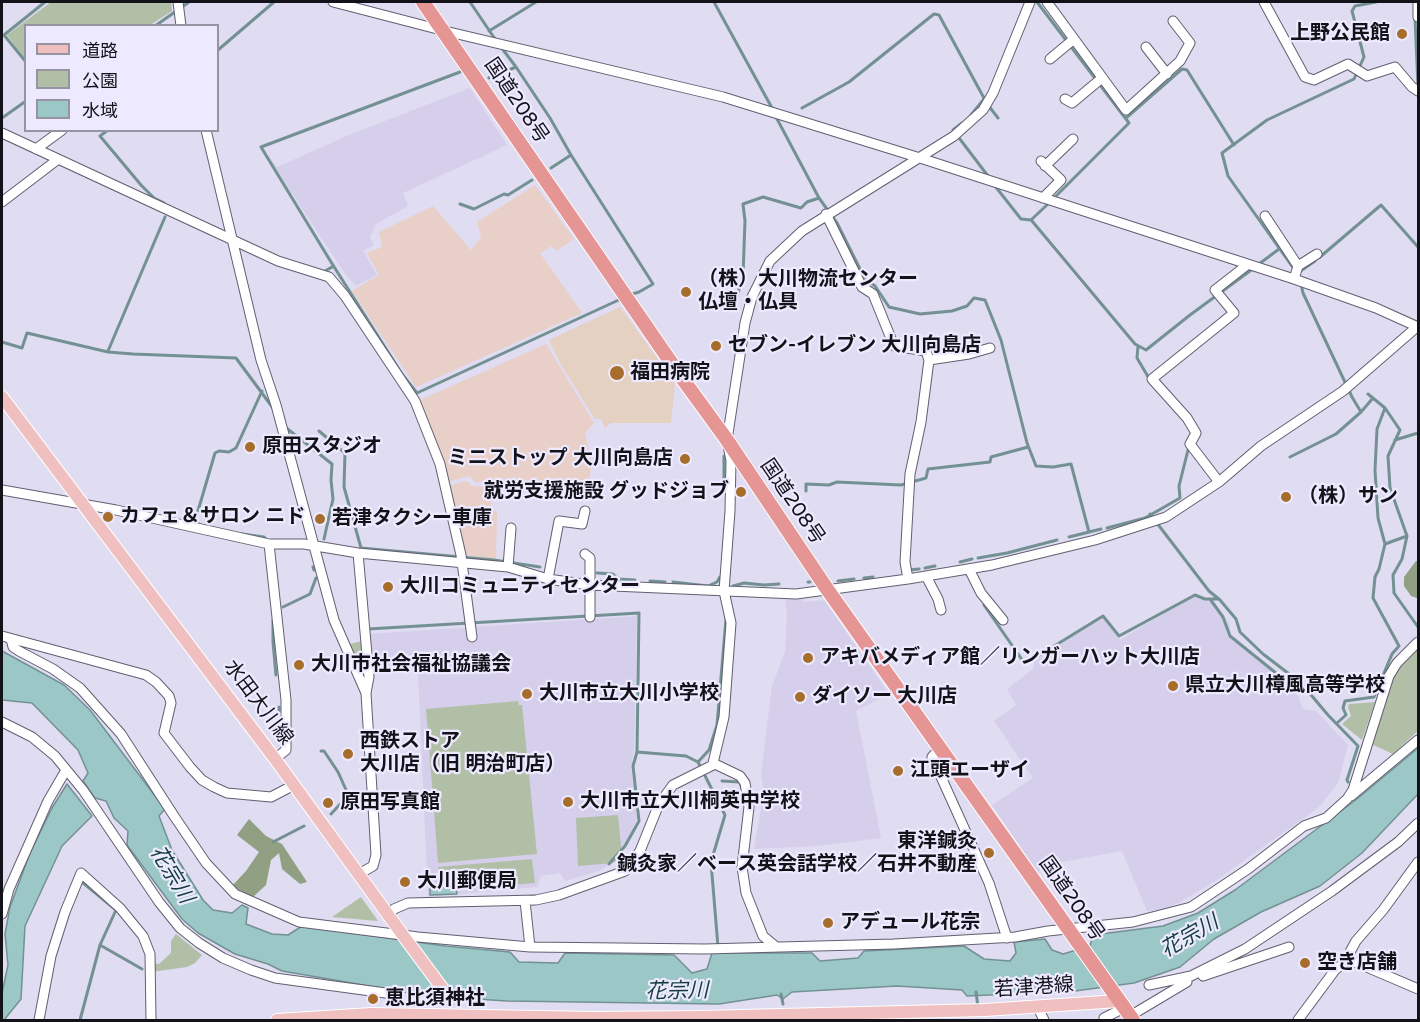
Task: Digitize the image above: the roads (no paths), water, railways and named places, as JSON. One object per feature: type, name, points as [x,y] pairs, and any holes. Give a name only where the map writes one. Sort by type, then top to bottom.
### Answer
[{"type":"highway","name":"国道208号","points":[[423,2],[679,374],[727,440],[827,589],[1127,1011]]},
{"type":"main road","name":"水田大川線","points":[[2,397],[275,759],[464,1018]]},
{"type":"main road","name":"水田大川線","points":[[2,409],[82,501]]},
{"type":"main road","name":"若津港線","points":[[277,1020],[372,1014],[464,1018],[702,1019],[1038,1008],[1127,1011]]},
{"type":"street","points":[[178,2],[182,24]]},
{"type":"street","points":[[2,489],[82,501],[269,544],[314,545],[358,553],[462,558],[509,563],[548,579],[590,585],[796,594],[969,569],[1095,540],[1166,517],[1219,482],[1261,446],[1347,388],[1418,327],[1298,275],[1247,265],[920,158],[720,96],[333,2]]},
{"type":"street","points":[[714,764],[724,717],[730,650],[731,623],[724,591],[731,461],[727,440],[745,323],[752,297],[770,261],[802,231],[956,134],[983,110],[993,93],[1030,2]]},
{"type":"street","points":[[1047,2],[1070,42],[1126,110],[1180,61],[1190,43],[1173,21]]},
{"type":"street","points":[[1264,2],[1305,77],[1314,80],[1348,64],[1367,76],[1395,67],[1412,87],[1419,91]]},
{"type":"street","points":[[1418,2],[1419,17]]},
{"type":"street","points":[[1050,59],[1070,42]]},
{"type":"street","points":[[1146,47],[1167,74]]},
{"type":"street","points":[[1065,99],[1072,103],[1100,81]]},
{"type":"street","points":[[36,150],[59,132]]},
{"type":"street","points":[[206,132],[261,360],[276,405],[334,620],[366,693]]},
{"type":"street","points":[[2,133],[278,261],[329,278],[345,296],[415,401],[440,464],[462,558],[472,637]]},
{"type":"street","points":[[1049,200],[1061,180],[1043,163],[1073,139]]},
{"type":"street","points":[[2,202],[57,160]]},
{"type":"street","points":[[829,212],[862,287],[873,294],[894,346],[926,351],[929,360],[921,422],[910,474],[909,524],[905,546],[908,579]]},
{"type":"street","points":[[1265,216],[1298,275]]},
{"type":"street","points":[[1298,275],[1317,254]]},
{"type":"street","points":[[1219,482],[1190,444],[1196,433],[1188,418],[1152,379],[1233,313],[1215,290],[1247,265]]},
{"type":"street","points":[[929,360],[969,354],[990,348]]},
{"type":"street","points":[[548,579],[559,521],[582,524],[585,511]]},
{"type":"street","points":[[509,563],[511,528]]},
{"type":"street","points":[[269,544],[286,700],[286,750],[275,759]]},
{"type":"street","points":[[358,553],[369,677],[366,693],[376,855],[373,866],[359,874]]},
{"type":"street","points":[[585,554],[590,558],[590,615]]},
{"type":"street","points":[[969,569],[981,593],[1003,620]]},
{"type":"street","points":[[926,576],[938,599],[940,610]]},
{"type":"street","points":[[6,638],[146,675],[156,682],[169,696],[171,703],[164,733],[202,780],[214,787],[227,793],[271,797],[294,785]]},
{"type":"street","points":[[6,638],[13,647],[53,669],[80,688],[121,734],[206,863],[235,894],[299,922],[418,937],[530,947],[717,948],[894,944],[1008,938],[1133,922],[1191,907],[1304,826],[1326,818],[1419,740]]},
{"type":"street","points":[[1347,800],[1353,789],[1389,676],[1405,654],[1419,642]]},
{"type":"street","points":[[2,722],[32,737],[55,756],[85,794],[159,902],[180,928],[198,944],[242,966],[275,978],[393,994]]},
{"type":"street","points":[[940,748],[932,757],[989,883],[1008,938]]},
{"type":"street","points":[[389,914],[394,909],[408,903],[525,901],[559,895],[625,871],[640,851],[659,804],[673,785],[714,764]]},
{"type":"street","points":[[714,764],[740,776],[749,794],[742,867],[746,893],[763,936],[775,946]]},
{"type":"street","points":[[2,914],[9,890],[48,801],[66,770]]},
{"type":"street","points":[[1104,1018],[1127,1011],[1245,949],[1332,891],[1398,842],[1419,823]]},
{"type":"street","points":[[1298,1020],[1335,970],[1344,963],[1356,941],[1419,862]]},
{"type":"street","points":[[39,1020],[51,956],[81,873],[120,908],[143,936],[150,954],[151,1020]]},
{"type":"street","points":[[525,901],[530,947]]},
{"type":"street","points":[[1149,985],[1188,979],[1289,947]]},
{"type":"street","points":[[1344,963],[1355,962],[1419,989]]},
{"type":"street","points":[[1038,1008],[1044,1020]]},
{"type":"water","name":"花宗川","points":[[2,651],[64,685],[90,710],[165,809],[159,816],[172,850],[203,900],[213,910],[232,913],[242,905],[248,908],[246,924],[272,934],[288,935],[302,926],[445,946],[510,952],[519,962],[558,963],[565,953],[674,955],[692,973],[707,969],[712,953],[812,953],[820,961],[858,958],[864,951],[964,946],[984,959],[1010,961],[1016,953],[1014,942],[1045,939],[1052,950],[1063,954],[1090,946],[1093,935],[1163,926],[1198,913],[1235,890],[1357,799],[1418,748],[1418,794],[1362,853],[1320,886],[1261,912],[1214,939],[1180,967],[1134,983],[1075,991],[967,996],[962,990],[897,986],[792,992],[783,999],[777,995],[719,1004],[507,1001],[427,996],[282,971],[268,964],[235,954],[198,933],[182,919],[127,845],[128,831],[114,818],[106,801],[95,798],[83,781],[88,773],[78,750],[32,703],[2,700]]},
{"type":"water","points":[[67,784],[92,816],[62,846],[25,926],[21,999],[2,1020],[2,993],[8,965],[5,934],[10,907],[30,853],[52,808]]},
{"type":"water","points":[[456,887],[457,894],[430,895],[430,888]]},
{"type":"waterway","points":[[24,60],[4,35],[45,2]]},
{"type":"waterway","points":[[158,24],[189,2]]},
{"type":"waterway","points":[[219,49],[274,2]]},
{"type":"waterway","points":[[470,2],[495,39]]},
{"type":"waterway","points":[[489,31],[536,2]]},
{"type":"waterway","points":[[714,2],[772,108]]},
{"type":"waterway","points":[[1037,2],[1129,123],[1054,198]]},
{"type":"waterway","points":[[1294,269],[1228,176],[1222,153],[1267,120],[1354,79],[1364,57],[1352,11],[1355,6],[1376,2]]},
{"type":"waterway","points":[[802,108],[849,82],[934,14],[939,15],[985,100]]},
{"type":"waterway","points":[[1415,18],[1418,87]]},
{"type":"waterway","points":[[501,47],[516,67]]},
{"type":"waterway","points":[[489,78],[516,67],[550,118],[653,284],[629,295]]},
{"type":"waterway","points":[[1126,118],[1182,69],[1187,70],[1234,145]]},
{"type":"waterway","points":[[460,72],[261,147],[402,374],[417,393],[623,298]]},
{"type":"waterway","points":[[971,115],[984,99]]},
{"type":"waterway","points":[[2,118],[24,102]]},
{"type":"waterway","points":[[988,105],[998,118]]},
{"type":"waterway","points":[[737,296],[743,276],[745,221],[743,204],[763,197],[801,208],[807,202],[819,198],[776,117]]},
{"type":"waterway","points":[[962,123],[953,130],[988,176]]},
{"type":"waterway","points":[[105,132],[100,136],[141,185],[154,198],[164,203]]},
{"type":"waterway","points":[[551,168],[571,155]]},
{"type":"waterway","points":[[460,204],[474,209],[504,194],[508,195],[532,180]]},
{"type":"waterway","points":[[995,186],[1021,219],[1031,220],[1049,203]]},
{"type":"waterway","points":[[819,198],[837,223],[865,279],[875,286],[889,307],[920,314],[952,311],[967,306],[974,298],[985,300],[1001,340],[1027,443],[1036,466],[1053,467],[1071,464],[1089,532]]},
{"type":"waterway","points":[[1320,257],[1381,205],[1418,247]]},
{"type":"waterway","points":[[108,351],[165,217]]},
{"type":"waterway","points":[[1032,221],[1135,344],[1146,350],[1254,268]]},
{"type":"waterway","points":[[1259,264],[1279,249]]},
{"type":"waterway","points":[[1299,272],[1315,261]]},
{"type":"waterway","points":[[325,271],[332,267]]},
{"type":"waterway","points":[[1290,457],[1336,434],[1361,412],[1303,293],[1301,284]]},
{"type":"waterway","points":[[2,342],[22,348],[27,333],[108,352],[236,358],[273,408]]},
{"type":"waterway","points":[[1138,346],[1137,358],[1150,380]]},
{"type":"waterway","points":[[200,525],[195,521],[215,453],[229,452],[236,448],[262,391]]},
{"type":"waterway","points":[[1368,394],[1385,408],[1400,430],[1388,456],[1390,488],[1407,536],[1402,559],[1393,575],[1394,593],[1418,627]]},
{"type":"waterway","points":[[1361,412],[1373,398]]},
{"type":"waterway","points":[[1385,408],[1377,429],[1375,470],[1378,518],[1385,544],[1407,536]]},
{"type":"waterway","points":[[285,427],[332,464],[333,499],[324,539]]},
{"type":"waterway","points":[[319,431],[345,453],[344,487],[361,548],[494,560],[540,567]]},
{"type":"waterway","points":[[1395,440],[1418,433]]},
{"type":"waterway","points":[[1107,528],[1145,518],[1180,498],[1179,486],[1189,446]]},
{"type":"waterway","points":[[806,491],[806,484],[829,485],[837,482],[901,485],[926,478],[928,469],[990,462],[991,457],[1028,447]]},
{"type":"waterway","points":[[724,456],[724,492]]},
{"type":"waterway","points":[[1150,514],[1209,591],[1236,619],[1240,632],[1263,654],[1301,683],[1358,746],[1348,782]]},
{"type":"waterway","points":[[1069,537],[1101,529]]},
{"type":"waterway","points":[[242,534],[264,537],[268,541]]},
{"type":"waterway","points":[[978,558],[1057,540]]},
{"type":"waterway","points":[[1337,723],[1346,715],[1343,708],[1345,701],[1374,697],[1392,654],[1399,646],[1373,598],[1375,577],[1385,544]]},
{"type":"waterway","points":[[960,562],[972,559]]},
{"type":"waterway","points":[[925,568],[935,566]]},
{"type":"waterway","points":[[909,570],[919,569]]},
{"type":"waterway","points":[[597,573],[613,574],[618,579],[635,580]]},
{"type":"waterway","points":[[673,582],[708,586],[717,582],[720,577]]},
{"type":"waterway","points":[[864,578],[873,577]]},
{"type":"waterway","points":[[283,607],[310,594],[316,578]]},
{"type":"waterway","points":[[838,581],[854,579]]},
{"type":"waterway","points":[[650,581],[665,582]]},
{"type":"waterway","points":[[733,586],[744,583],[779,584]]},
{"type":"waterway","points":[[984,605],[1025,664],[1103,616],[1119,636],[1195,595],[1205,599],[1217,599]]},
{"type":"waterway","points":[[1210,599],[1223,617],[1230,636],[1292,686]]},
{"type":"waterway","points":[[368,629],[639,613],[637,752],[633,766],[639,821],[625,846],[609,864]]},
{"type":"waterway","points":[[698,762],[709,750],[717,725],[726,619]]},
{"type":"waterway","points":[[273,620],[276,675]]},
{"type":"waterway","points":[[321,751],[324,751],[338,772],[347,792],[343,801],[331,814]]},
{"type":"waterway","points":[[637,752],[686,756],[698,762],[725,815],[711,862],[718,947]]},
{"type":"waterway","points":[[722,781],[740,782],[742,789]]},
{"type":"waterway","points":[[273,842],[304,826]]},
{"type":"waterway","points":[[80,1020],[100,945],[116,910],[82,882]]},
{"type":"waterway","points":[[100,945],[142,969]]},
{"type":"waterway","points":[[976,992],[978,1007]]},
{"type":"waterway","points":[[781,994],[783,1004]]},
{"type":"place","name":"上野公民館","points":[[1402,34]]},
{"type":"place","name":"（株）大川物流センター 仏壇・仏具","points":[[686,292]]},
{"type":"place","name":"セブン-イレブン 大川向島店","points":[[716,346]]},
{"type":"place","name":"福田病院","points":[[617,373]]},
{"type":"place","name":"原田スタジオ","points":[[250,447]]},
{"type":"place","name":"ミニストップ 大川向島店","points":[[685,459]]},
{"type":"place","name":"就労支援施設 グッドジョブ","points":[[741,492]]},
{"type":"place","name":"（株）サン","points":[[1286,497]]},
{"type":"place","name":"カフェ＆サロン ニド","points":[[108,517]]},
{"type":"place","name":"若津タクシー車庫","points":[[320,519]]},
{"type":"place","name":"大川コミュニティセンター","points":[[388,587]]},
{"type":"place","name":"アキバメディア館／リンガーハット大川店","points":[[808,658]]},
{"type":"place","name":"大川市社会福祉協議会","points":[[299,665]]},
{"type":"place","name":"県立大川樟風高等学校","points":[[1173,686]]},
{"type":"place","name":"大川市立大川小学校","points":[[527,694]]},
{"type":"place","name":"ダイソー 大川店","points":[[800,697]]},
{"type":"place","name":"西鉄ストア 大川店（旧 明治町店）","points":[[348,754]]},
{"type":"place","name":"江頭エーザイ","points":[[898,771]]},
{"type":"place","name":"大川市立大川桐英中学校","points":[[568,802]]},
{"type":"place","name":"原田写真館","points":[[328,803]]},
{"type":"place","name":"東洋鍼灸 鍼灸家／ベース英会話学校／石井不動産","points":[[989,853]]},
{"type":"place","name":"大川郵便局","points":[[405,882]]},
{"type":"place","name":"アデュール花宗","points":[[828,923]]},
{"type":"place","name":"空き店舗","points":[[1305,963]]},
{"type":"place","name":"恵比須神社","points":[[373,999]]}]
